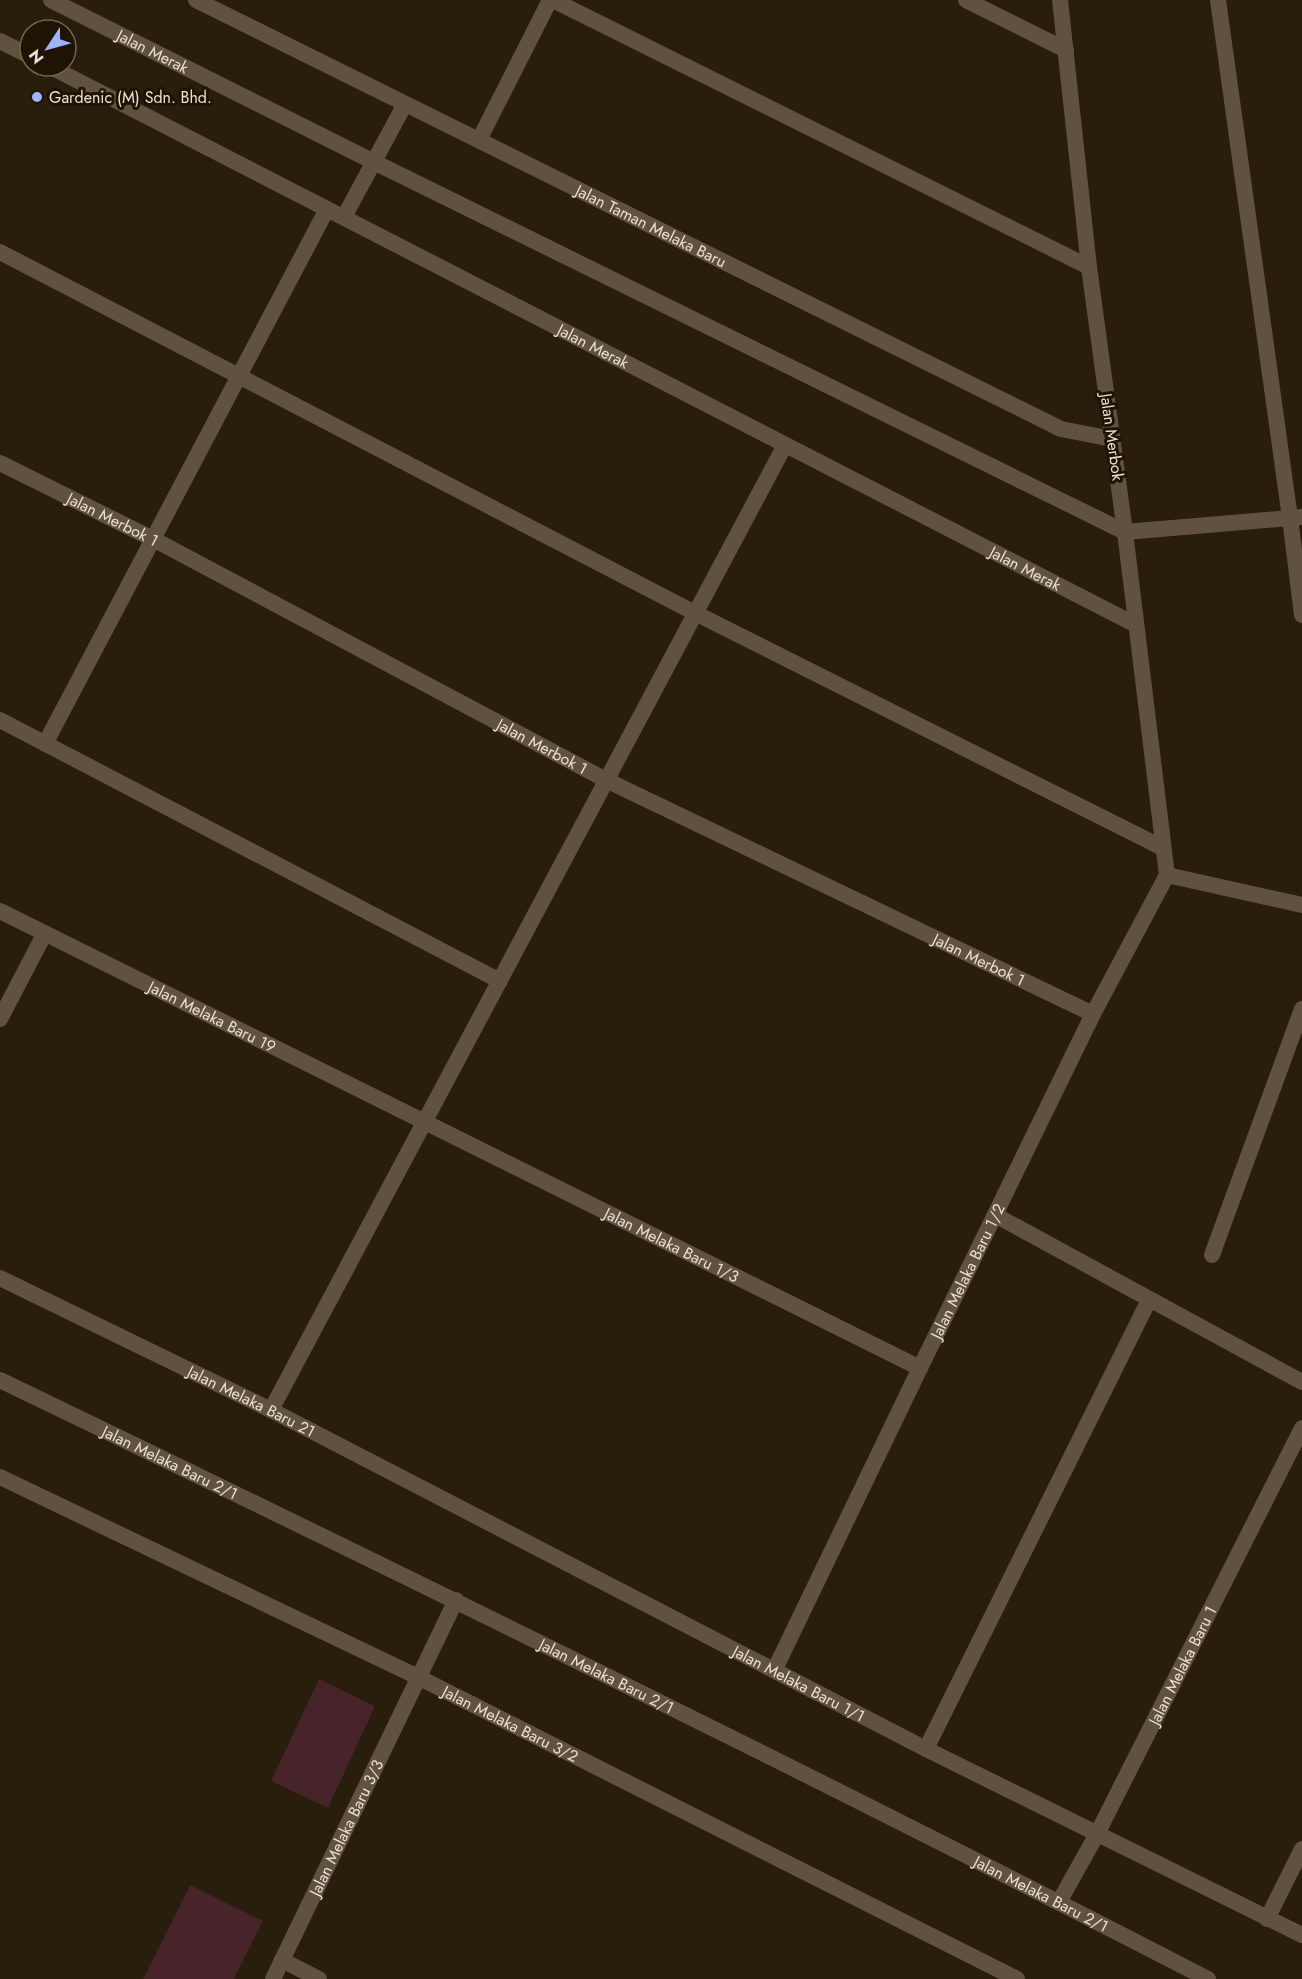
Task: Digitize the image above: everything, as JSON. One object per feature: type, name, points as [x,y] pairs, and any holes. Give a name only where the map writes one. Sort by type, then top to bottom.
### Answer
[{"type":"street","name":"Jalan Merak","points":[[51,0],[81,7],[374,162],[1125,532]]},
{"type":"street","name":"Jalan Taman Melaka Baru","points":[[196,0],[1061,429],[1112,439]]},
{"type":"street","points":[[479,140],[552,0],[1089,267]]},
{"type":"street","points":[[966,0],[1066,50]]},
{"type":"street","name":"Jalan Merbok","points":[[1060,0],[1089,267],[1125,532],[1167,874]]},
{"type":"street","points":[[1218,0],[1296,518],[1302,615]]},
{"type":"street","points":[[0,41],[18,50]]},
{"type":"street","name":"Jalan Merak","points":[[72,78],[1136,625]]},
{"type":"street","points":[[344,217],[405,104]]},
{"type":"street","points":[[45,744],[327,209]]},
{"type":"street","points":[[0,252],[695,613],[1163,848]]},
{"type":"street","points":[[271,1410],[785,445]]},
{"type":"street","name":"Jalan Merbok 1","points":[[0,463],[153,539],[606,780],[1093,1014]]},
{"type":"street","points":[[1125,532],[1296,518]]},
{"type":"street","points":[[0,720],[500,981]]},
{"type":"street","points":[[1167,874],[1302,905]]},
{"type":"street","name":"Jalan Melaka Baru 1/2","points":[[775,1669],[1093,1014],[1167,874]]},
{"type":"street","name":"Jalan Melaka Baru 19","points":[[0,911],[424,1122]]},
{"type":"street","points":[[0,1019],[45,933]]},
{"type":"street","points":[[1212,1255],[1302,1010]]},
{"type":"street","name":"Jalan Melaka Baru 1/3","points":[[424,1122],[920,1368]]},
{"type":"street","points":[[995,1215],[1302,1382]]},
{"type":"street","name":"Jalan Melaka Baru 21","points":[[0,1278],[271,1410],[501,1529]]},
{"type":"street","points":[[926,1749],[1149,1300]]},
{"type":"street","name":"Jalan Melaka Baru 2/1","points":[[0,1380],[456,1600],[1209,1979]]},
{"type":"street","name":"Jalan Melaka Baru 1","points":[[1059,1902],[1097,1834],[1302,1428]]},
{"type":"street","name":"Jalan Melaka Baru 3/2","points":[[0,1477],[418,1677],[1017,1979]]},
{"type":"street","name":"Jalan Melaka Baru 1/1","points":[[501,1529],[926,1749],[1097,1834]]},
{"type":"street","name":"Jalan Melaka Baru 3/3","points":[[273,1979],[456,1600]]},
{"type":"street","points":[[1097,1834],[1302,1935]]},
{"type":"street","points":[[1267,1919],[1302,1849]]},
{"type":"street","points":[[282,1960],[319,1979]]},
{"type":"shaded area","points":[[319,1679],[375,1706],[328,1808],[271,1781]]},
{"type":"shaded area","points":[[190,1885],[263,1921],[234,1979],[143,1979]]},
{"type":"place","name":"Gardenic (M) Sdn. Bhd.","points":[[37,97]]}]
